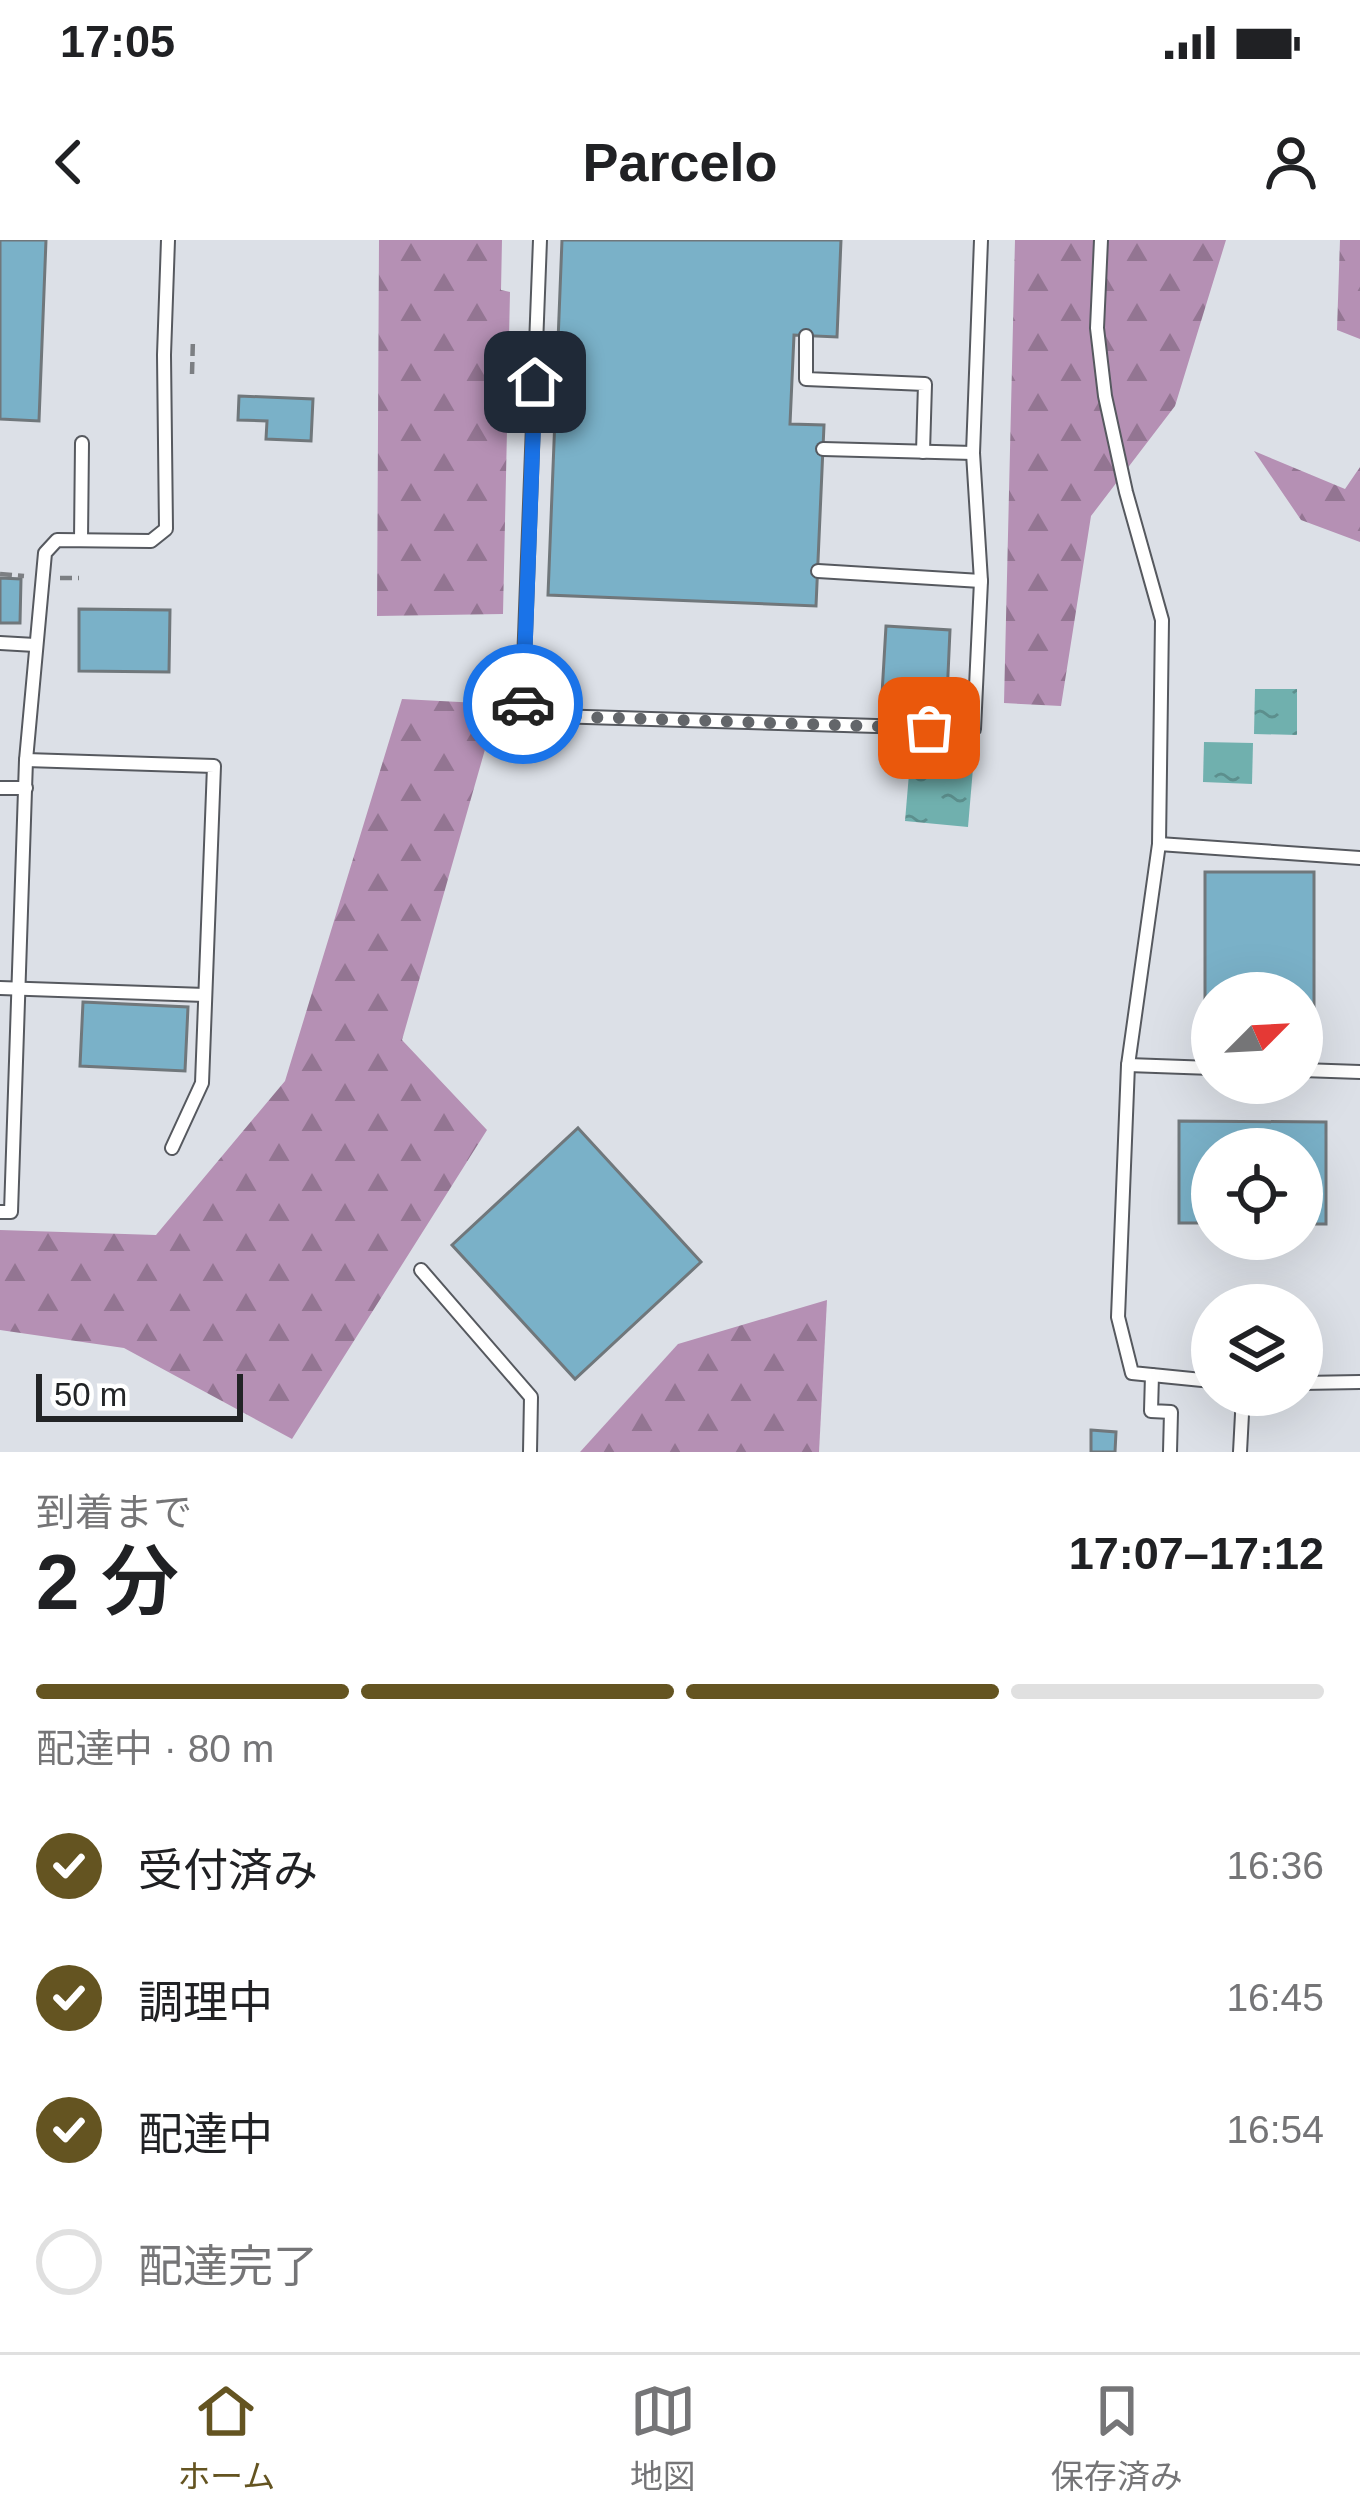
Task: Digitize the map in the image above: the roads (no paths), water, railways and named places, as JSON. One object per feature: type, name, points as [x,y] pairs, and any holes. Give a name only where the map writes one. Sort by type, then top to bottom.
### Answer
[{"type":"lane","points":[[0,1212],[11,1212],[26,760],[45,553],[57,540],[151,541],[166,530],[168,240]]},
{"type":"lane","points":[[540,240],[522,715],[974,729],[981,581],[973,453],[981,240]]},
{"type":"lane","points":[[1101,240],[1097,328],[1105,396],[1162,620],[1159,844],[1128,1065],[1118,1317],[1132,1373],[1191,1380]]},
{"type":"lane","points":[[806,336],[806,379],[925,384],[922,452]]},
{"type":"lane","points":[[81,540],[82,443]]},
{"type":"lane","points":[[823,449],[973,453]]},
{"type":"lane","points":[[818,572],[981,581]]},
{"type":"lane","points":[[0,644],[35,646]]},
{"type":"lane","points":[[26,760],[214,766],[202,1083],[172,1148]]},
{"type":"lane","points":[[0,788],[26,788]]},
{"type":"lane","points":[[1159,844],[1360,858]]},
{"type":"lane","points":[[0,988],[206,995]]},
{"type":"lane","points":[[1128,1065],[1191,1067]]},
{"type":"lane","points":[[1323,1071],[1360,1072]]},
{"type":"lane","points":[[421,1270],[531,1397],[530,1452]]},
{"type":"lane","points":[[1152,1376],[1151,1411],[1172,1412],[1170,1452]]},
{"type":"lane","points":[[1323,1383],[1360,1382]]},
{"type":"lane","points":[[1240,1452],[1242,1416]]},
{"type":"water","points":[[1255,689],[1297,689],[1297,735],[1254,734]]},
{"type":"water","points":[[1204,742],[1253,743],[1252,784],[1203,782]]},
{"type":"water","points":[[910,762],[973,768],[968,827],[905,821]]}]
